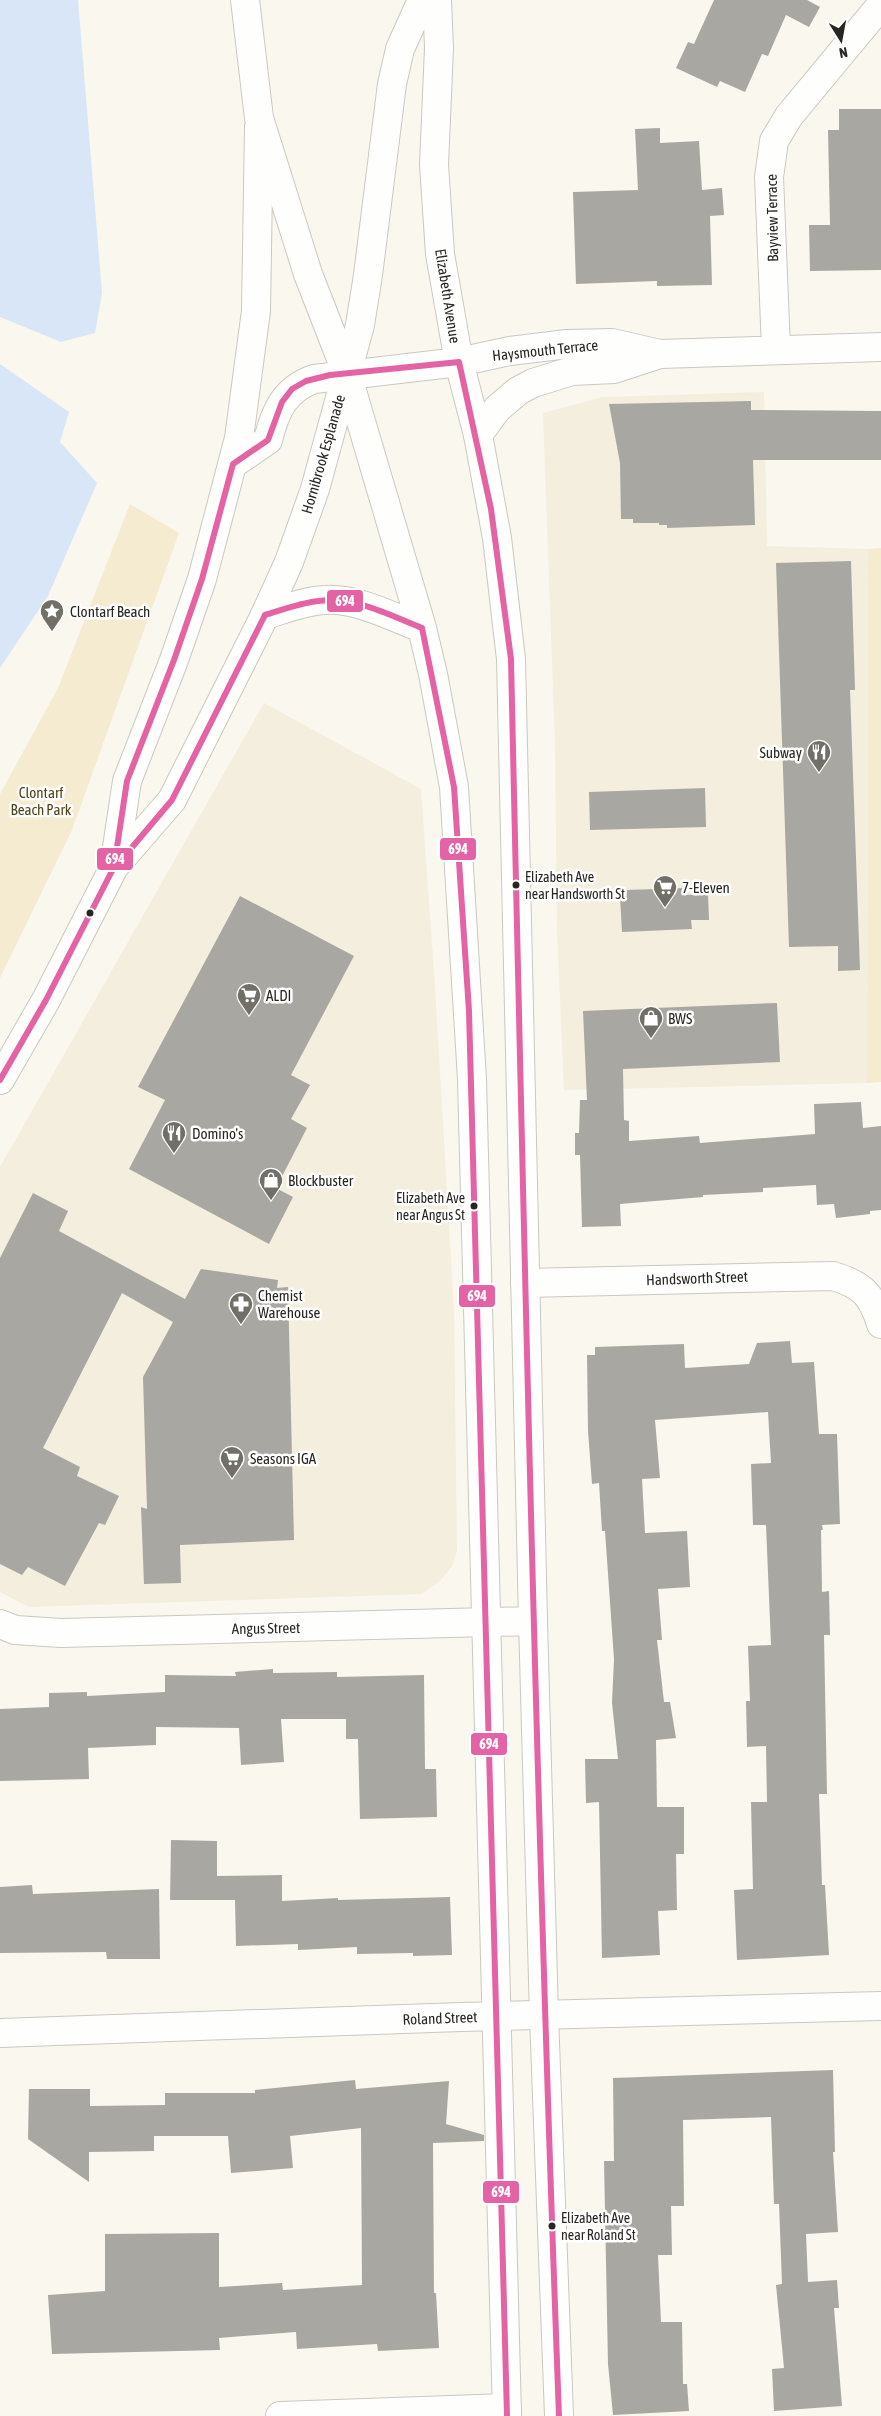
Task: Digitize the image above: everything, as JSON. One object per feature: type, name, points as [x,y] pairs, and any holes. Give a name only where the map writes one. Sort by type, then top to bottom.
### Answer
[{"type":"main road","points":[[246,0],[259,118],[308,274],[347,374],[422,628],[435,683],[454,787],[469,1011],[507,2412],[280,2416]]},
{"type":"main road","name":"Hornibrook Esplanade","points":[[0,1080],[46,1000],[114,867],[172,800],[265,615],[289,562],[315,490],[360,325],[392,84],[400,49],[422,0]]},
{"type":"main road","name":"Elizabeth Avenue","points":[[437,0],[439,48],[434,165],[437,214],[446,291],[459,362],[478,435],[497,538],[511,659],[533,1620],[558,2416]]},
{"type":"main road","name":"Bayview Terrace","points":[[776,349],[769,177],[774,141],[789,116],[881,5]]},
{"type":"main road","name":"Hornibrook Esplanade","points":[[114,867],[127,781],[174,660],[202,579],[239,438],[256,312],[259,236],[259,118]]},
{"type":"main road","name":"Haysmouth Terrace","points":[[233,464],[268,440],[272,422],[288,393],[300,384],[314,379],[459,362],[510,350],[567,344],[612,343],[660,354],[881,347]]},
{"type":"main road","name":"Haysmouth Terrace","points":[[478,435],[496,409],[533,383],[572,371],[614,369],[660,354]]},
{"type":"main road","points":[[265,615],[303,603],[327,600],[366,607],[422,628]]},
{"type":"main road","name":"Handsworth Street","points":[[525,1283],[833,1276],[847,1280],[865,1290],[876,1307],[881,1324]]},
{"type":"main road","name":"Angus Street","points":[[0,1624],[14,1630],[62,1633],[533,1620]]},
{"type":"main road","name":"Roland Street","points":[[0,2033],[497,2016],[881,2006]]},
{"type":"shaded area","points":[[764,392],[767,546],[868,549],[867,1083],[564,1090],[557,930],[555,744],[543,413],[603,397]]},
{"type":"shaded area","points":[[264,703],[421,789],[435,986],[454,1313],[457,1551],[452,1566],[440,1581],[422,1594],[29,1607],[0,1592],[0,1167]]},
{"type":"green space","name":"Clontarf Beach Park","points":[[130,504],[179,533],[72,830],[0,978],[0,794],[58,688]]},
{"type":"green space","points":[[881,548],[881,1082],[867,1083],[868,549]]},
{"type":"water","points":[[0,0],[78,0],[102,293],[95,333],[61,342],[0,317]]},
{"type":"water","points":[[0,364],[69,412],[60,442],[97,483],[48,596],[0,668]]},
{"type":"building","points":[[714,0],[807,0],[820,7],[809,27],[786,15],[768,56],[762,54],[745,92],[720,81],[717,87],[676,68],[688,42],[694,44]]},
{"type":"building","points":[[839,109],[881,109],[881,270],[810,271],[809,225],[830,225],[828,130],[839,130]]},
{"type":"building","points":[[660,128],[660,143],[699,141],[702,190],[722,188],[724,215],[710,216],[712,285],[657,286],[657,281],[576,284],[573,192],[638,190],[635,129]]},
{"type":"building","points":[[751,401],[751,410],[881,411],[881,460],[753,460],[755,525],[667,528],[667,525],[659,525],[659,523],[633,523],[633,519],[621,519],[620,463],[609,404]]},
{"type":"building","points":[[851,561],[855,690],[850,690],[860,970],[838,971],[838,946],[789,947],[776,563]]},
{"type":"building","points":[[705,788],[706,827],[590,830],[589,792]]},
{"type":"building","name":"7-Eleven","points":[[684,888],[685,895],[708,894],[709,920],[691,920],[692,929],[622,932],[620,896],[627,896],[626,890]]},
{"type":"building","name":"ALDI","points":[[240,896],[354,956],[291,1075],[310,1085],[291,1119],[307,1128],[276,1188],[293,1197],[269,1244],[129,1169],[165,1100],[138,1087]]},
{"type":"building","points":[[777,1003],[780,1062],[623,1069],[624,1120],[629,1121],[629,1141],[699,1136],[700,1143],[815,1134],[814,1104],[861,1102],[863,1128],[881,1126],[881,1210],[870,1211],[870,1214],[836,1218],[834,1204],[817,1205],[816,1185],[763,1188],[763,1192],[703,1195],[703,1197],[620,1204],[621,1226],[582,1227],[580,1155],[575,1155],[575,1133],[579,1133],[580,1100],[587,1100],[583,1011]]},
{"type":"building","points":[[33,1193],[68,1211],[59,1231],[185,1299],[201,1269],[278,1280],[277,1288],[288,1287],[294,1540],[180,1545],[181,1583],[144,1584],[141,1507],[147,1509],[143,1377],[173,1322],[122,1293],[43,1448],[80,1467],[77,1476],[119,1496],[105,1525],[99,1523],[65,1586],[28,1567],[22,1575],[0,1564],[0,1258]]},
{"type":"building","points":[[790,1341],[792,1363],[814,1362],[819,1434],[837,1434],[840,1524],[822,1525],[823,1530],[821,1530],[822,1592],[829,1591],[830,1635],[824,1635],[827,1794],[819,1794],[822,1885],[825,1885],[829,1955],[737,1960],[734,1890],[753,1889],[751,1802],[767,1802],[766,1746],[747,1747],[746,1701],[750,1701],[748,1646],[771,1645],[766,1525],[753,1525],[751,1464],[771,1463],[768,1412],[655,1420],[660,1478],[642,1479],[645,1533],[687,1531],[690,1587],[658,1589],[662,1640],[657,1640],[664,1702],[670,1702],[676,1738],[656,1740],[657,1807],[684,1807],[684,1854],[676,1854],[677,1910],[658,1911],[660,1955],[602,1958],[599,1802],[586,1803],[585,1759],[618,1759],[612,1703],[614,1659],[605,1531],[602,1531],[599,1483],[592,1484],[588,1431],[587,1355],[595,1355],[595,1347],[684,1344],[685,1368],[749,1364],[757,1343]]},
{"type":"building","points":[[273,1669],[273,1673],[337,1672],[337,1677],[424,1675],[425,1769],[436,1769],[437,1817],[360,1819],[358,1739],[346,1739],[346,1719],[281,1719],[284,1762],[241,1765],[239,1728],[156,1727],[156,1745],[88,1748],[89,1779],[0,1781],[0,1709],[49,1707],[49,1693],[87,1692],[87,1696],[165,1692],[165,1675],[236,1676],[235,1672]]},
{"type":"building","points":[[171,1840],[217,1841],[217,1876],[282,1875],[282,1901],[338,1898],[338,1900],[450,1897],[452,1955],[413,1956],[413,1953],[357,1954],[357,1947],[298,1950],[298,1944],[236,1946],[235,1900],[170,1900]]},
{"type":"building","points":[[32,1885],[33,1894],[159,1889],[160,1959],[107,1959],[106,1952],[0,1953],[0,1887]]},
{"type":"building","points":[[833,2070],[835,2152],[833,2152],[838,2232],[806,2234],[808,2282],[837,2280],[839,2308],[834,2308],[842,2406],[774,2411],[772,2369],[784,2368],[776,2285],[782,2284],[779,2204],[774,2204],[771,2117],[683,2120],[684,2206],[671,2206],[672,2255],[658,2255],[661,2322],[682,2322],[683,2384],[687,2384],[689,2411],[613,2415],[608,2364],[604,2161],[614,2161],[613,2078]]},
{"type":"building","points":[[355,2080],[356,2089],[449,2081],[446,2124],[484,2135],[484,2141],[433,2143],[434,2293],[436,2293],[439,2348],[378,2351],[377,2344],[297,2349],[296,2332],[219,2338],[220,2350],[52,2354],[48,2295],[105,2291],[105,2234],[219,2233],[219,2287],[282,2283],[283,2290],[362,2285],[361,2128],[290,2136],[293,2168],[231,2173],[228,2136],[154,2136],[154,2151],[89,2152],[89,2182],[28,2139],[29,2089],[90,2089],[90,2106],[165,2105],[165,2093],[255,2093],[255,2090]]},
{"type":"transit line","name":"694","points":[[0,1080],[46,1000],[114,867],[127,781],[174,660],[202,579],[233,464],[268,440],[282,402],[292,389],[306,381],[330,375],[459,362],[491,509],[511,659],[526,1318],[559,2416]]},
{"type":"transit line","name":"694","points":[[265,615],[311,602],[345,601],[384,612],[422,628]]},
{"type":"transit line","name":"694","points":[[112,871],[172,800],[265,615]]},
{"type":"transit line","name":"694","points":[[422,628],[454,787],[469,1011],[507,2416]]},
{"type":"place","name":"Clontarf Beach","points":[[52,632]]},
{"type":"place","name":"Subway","points":[[819,773]]},
{"type":"place","name":"Elizabeth Ave near Handsworth St","points":[[516,885]]},
{"type":"place","name":"7-Eleven","points":[[665,908]]},
{"type":"place","name":"ALDI","points":[[249,1016]]},
{"type":"place","name":"BWS","points":[[651,1039]]},
{"type":"place","name":"Domino's","points":[[174,1154]]},
{"type":"place","name":"Blockbuster","points":[[271,1201]]},
{"type":"place","name":"Elizabeth Ave near Angus St","points":[[474,1206]]},
{"type":"place","name":"Chemist Warehouse","points":[[241,1325]]},
{"type":"place","name":"Seasons IGA","points":[[232,1479]]},
{"type":"place","name":"Elizabeth Ave near Roland St","points":[[552,2226]]}]
